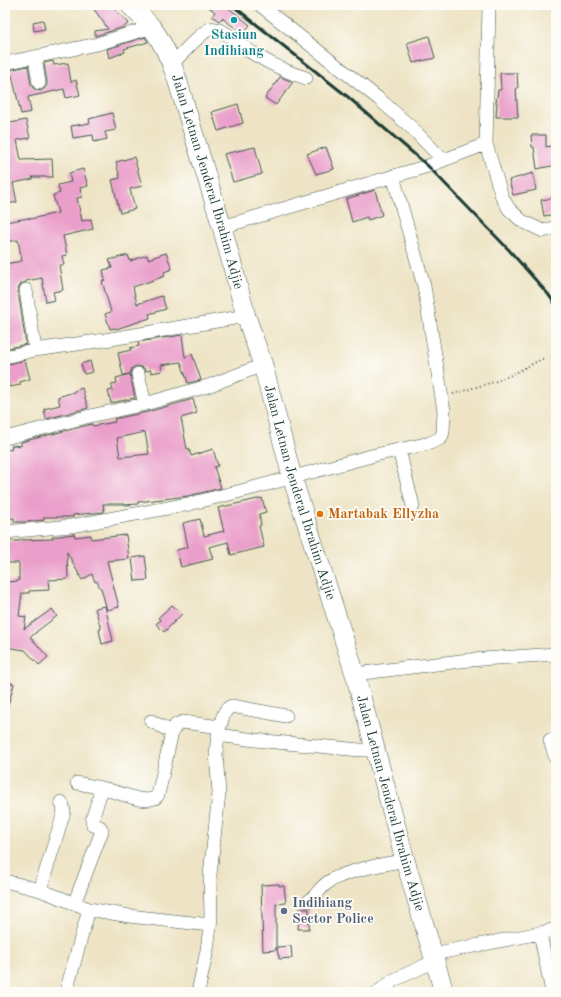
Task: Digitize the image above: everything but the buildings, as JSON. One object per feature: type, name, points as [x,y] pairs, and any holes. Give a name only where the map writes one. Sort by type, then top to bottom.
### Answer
[{"type":"highway","name":"Jalan Letnan Jenderal Ibrahim Adjie","points":[[130,5],[152,27],[161,40],[172,64],[222,226],[246,316],[263,365],[292,477],[355,674],[405,860],[444,992]]},
{"type":"street","points":[[260,5],[379,99],[412,128],[443,160]]},
{"type":"street","points":[[489,5],[486,144],[502,197],[509,209],[522,222],[543,230],[556,228]]},
{"type":"street","points":[[5,63],[98,44],[152,27]]},
{"type":"street","points":[[172,64],[197,38],[211,28],[216,28],[226,33],[254,54],[293,74],[306,78]]},
{"type":"street","points":[[35,58],[39,83]]},
{"type":"street","points":[[222,226],[428,166],[486,144]]},
{"type":"street","points":[[5,532],[71,526],[142,514],[210,499],[430,443],[441,438],[443,432],[443,398],[424,286],[393,176]]},
{"type":"street","points":[[26,290],[35,350]]},
{"type":"street","points":[[5,357],[35,350],[105,340],[246,316]]},
{"type":"street","points":[[5,438],[90,416],[145,404],[208,386],[263,365]]},
{"type":"street","points":[[138,374],[145,404]]},
{"type":"street","points":[[399,450],[413,506]]},
{"type":"street","points":[[355,674],[469,660],[556,654]]},
{"type":"street","points":[[198,992],[207,950],[211,918],[210,875],[219,793],[216,753],[219,731],[225,711],[232,706],[286,716]]},
{"type":"street","points":[[151,721],[172,732]]},
{"type":"street","points":[[77,783],[102,788],[138,799],[147,800],[155,798],[158,795],[172,732],[176,725],[183,722],[262,741],[375,750]]},
{"type":"street","points":[[550,740],[556,759]]},
{"type":"street","points":[[74,904],[102,831],[100,827],[93,825],[92,820],[102,788]]},
{"type":"street","points":[[40,890],[64,812],[61,802]]},
{"type":"street","points":[[309,901],[315,897],[327,883],[338,877],[405,860]]},
{"type":"street","points":[[5,881],[40,890],[89,909],[129,916],[169,919],[210,925]]},
{"type":"street","points":[[66,992],[89,909]]},
{"type":"street","points":[[378,992],[394,980],[434,958],[556,929]]},
{"type":"street","points":[[540,933],[552,992]]},
{"type":"path","points":[[443,398],[503,379],[544,358]]},
{"type":"railway","points":[[232,5],[348,97],[428,166],[509,250],[556,305]]},
{"type":"place","name":"Stasiun Indihiang","points":[[234,20]]},
{"type":"place","name":"Martabak Ellyzha","points":[[320,514]]},
{"type":"place","name":"Indihiang Sector Police","points":[[284,911]]}]
